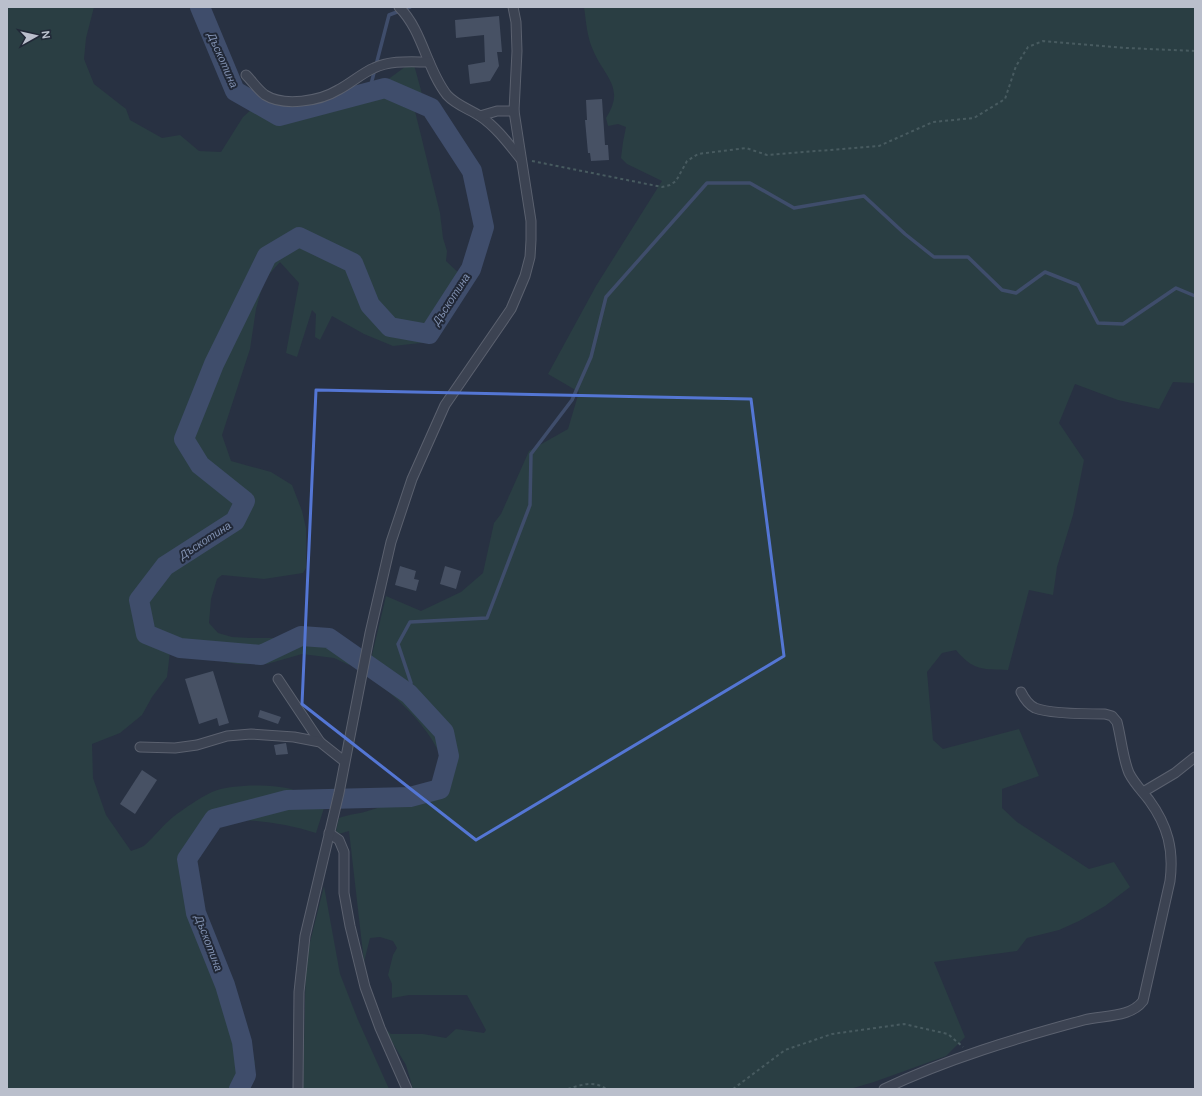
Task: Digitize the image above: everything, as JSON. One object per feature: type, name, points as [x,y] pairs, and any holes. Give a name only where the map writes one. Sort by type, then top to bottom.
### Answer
[{"type":"street","points":[[399,7],[404,12],[415,30],[435,76],[448,96],[461,107],[480,116],[503,137],[521,159]]},
{"type":"street","points":[[298,1089],[299,992],[305,936],[339,793],[361,675],[391,542],[412,479],[445,405],[511,309],[525,276],[530,257],[532,240],[531,221],[514,111],[517,51],[516,22],[513,7]]},
{"type":"street","points":[[246,75],[264,94],[272,98],[286,102],[301,102],[337,92],[375,67],[403,62],[429,62]]},
{"type":"street","points":[[480,116],[497,111],[514,111]]},
{"type":"street","points":[[278,678],[320,742],[344,761]]},
{"type":"street","points":[[884,1089],[917,1074],[1062,1026],[1092,1018],[1133,1010],[1143,1001],[1170,881],[1172,866],[1171,848],[1166,830],[1154,807],[1135,783],[1129,772],[1117,722],[1112,716],[1105,714],[1052,711],[1035,708],[1026,701],[1021,692]]},
{"type":"street","points":[[140,747],[175,748],[197,745],[227,736],[251,734],[294,737],[320,742]]},
{"type":"street","points":[[1143,792],[1175,773],[1195,757]]},
{"type":"street","points":[[329,833],[338,840],[344,852],[344,893],[364,986],[380,1028],[407,1089]]},
{"type":"path","points":[[521,159],[662,187],[670,185],[676,181],[687,161],[698,154],[746,148],[767,156],[879,146],[933,122],[974,118],[1005,99],[1016,66],[1028,47],[1043,41],[1127,48],[1195,50]]},
{"type":"path","points":[[733,1089],[785,1050],[832,1034],[904,1024],[948,1034],[971,1055]]},
{"type":"path","points":[[568,1089],[585,1084],[602,1086],[606,1089]]},
{"type":"highlighted area","points":[[316,390],[751,399],[784,656],[476,840],[302,704]]},
{"type":"green space","points":[[7,7],[94,7],[86,38],[84,59],[94,84],[126,109],[130,120],[162,138],[180,135],[199,151],[221,152],[243,117],[253,108],[281,116],[351,91],[379,86],[413,61],[422,94],[413,103],[440,213],[443,238],[447,251],[446,261],[463,277],[463,291],[430,342],[393,346],[364,334],[332,316],[320,340],[315,337],[316,314],[312,310],[297,357],[286,353],[299,283],[280,262],[264,280],[256,309],[250,349],[222,435],[231,461],[271,472],[292,485],[302,511],[306,528],[306,568],[303,573],[264,579],[222,575],[217,579],[211,599],[209,623],[218,633],[232,637],[294,638],[319,634],[346,639],[353,645],[349,665],[334,658],[302,654],[267,664],[237,664],[201,656],[182,646],[172,635],[167,677],[152,697],[142,715],[120,733],[92,744],[93,778],[106,815],[131,851],[145,845],[169,820],[197,800],[220,789],[240,786],[283,787],[300,792],[325,805],[316,833],[269,822],[222,820],[210,834],[190,877],[208,954],[239,1015],[255,1062],[250,1089],[7,1089]]},
{"type":"green space","points":[[584,7],[1195,7],[1195,395],[1194,383],[1173,382],[1159,409],[1118,400],[1075,384],[1059,423],[1084,460],[1073,515],[1057,567],[1053,595],[1029,590],[1008,670],[979,668],[968,662],[956,650],[942,653],[927,672],[933,740],[943,749],[1019,729],[1039,776],[1002,789],[1002,808],[1017,822],[1089,869],[1114,862],[1130,887],[1105,906],[1079,921],[1059,930],[1027,938],[1017,951],[934,962],[965,1037],[946,1056],[850,1089],[413,1089],[406,1065],[383,1027],[391,1034],[423,1034],[446,1038],[456,1029],[484,1033],[486,1030],[467,995],[409,995],[392,998],[392,984],[388,975],[393,955],[397,948],[393,941],[380,937],[370,938],[364,962],[349,831],[335,835],[339,818],[375,809],[407,798],[424,798],[431,796],[438,792],[444,776],[442,760],[427,732],[403,705],[367,676],[386,596],[421,611],[461,592],[483,573],[494,523],[501,514],[529,451],[568,429],[579,392],[548,374],[596,286],[662,181],[627,164],[621,158],[626,127],[618,124],[608,126],[606,118],[612,107],[614,90],[589,40]]},
{"type":"green space","points":[[324,886],[340,974],[358,1020],[389,1089],[303,1089],[306,958]]},
{"type":"building","points":[[499,16],[502,52],[497,52],[499,66],[490,81],[470,84],[468,65],[485,62],[484,35],[456,38],[455,20]]},
{"type":"building","points":[[602,99],[605,145],[608,145],[609,160],[591,161],[590,153],[588,153],[585,120],[587,120],[586,100]]},
{"type":"building","points":[[400,566],[416,571],[414,579],[419,580],[416,591],[395,585]]},
{"type":"building","points":[[445,566],[461,571],[456,589],[440,584]]},
{"type":"building","points":[[213,671],[229,723],[219,726],[217,718],[199,724],[185,679]]},
{"type":"building","points":[[260,710],[281,717],[278,724],[258,717]]},
{"type":"building","points":[[286,743],[288,754],[276,755],[274,745]]},
{"type":"building","points":[[142,770],[157,780],[135,814],[120,804]]},
{"type":"waterway","name":"Дъскотина","points":[[200,7],[235,91],[279,116],[385,88],[431,108],[472,171],[484,227],[471,269],[429,334],[390,327],[370,305],[353,263],[299,237],[267,256],[214,364],[184,439],[200,465],[245,501],[235,521],[165,566],[139,600],[146,634],[180,648],[261,655],[301,636],[329,638],[409,694],[444,732],[449,756],[440,789],[410,797],[287,800],[214,819],[187,859],[196,913],[225,985],[242,1042],[246,1075],[239,1089]]},
{"type":"waterway","points":[[369,92],[389,15],[410,7]]},
{"type":"waterway","points":[[409,694],[411,683],[398,644],[410,622],[487,618],[530,505],[531,454],[572,400],[591,357],[606,297],[707,183],[750,183],[794,208],[864,196],[905,234],[934,257],[968,257],[1002,290],[1016,293],[1045,272],[1078,285],[1098,323],[1123,324],[1176,288],[1195,296]]}]
